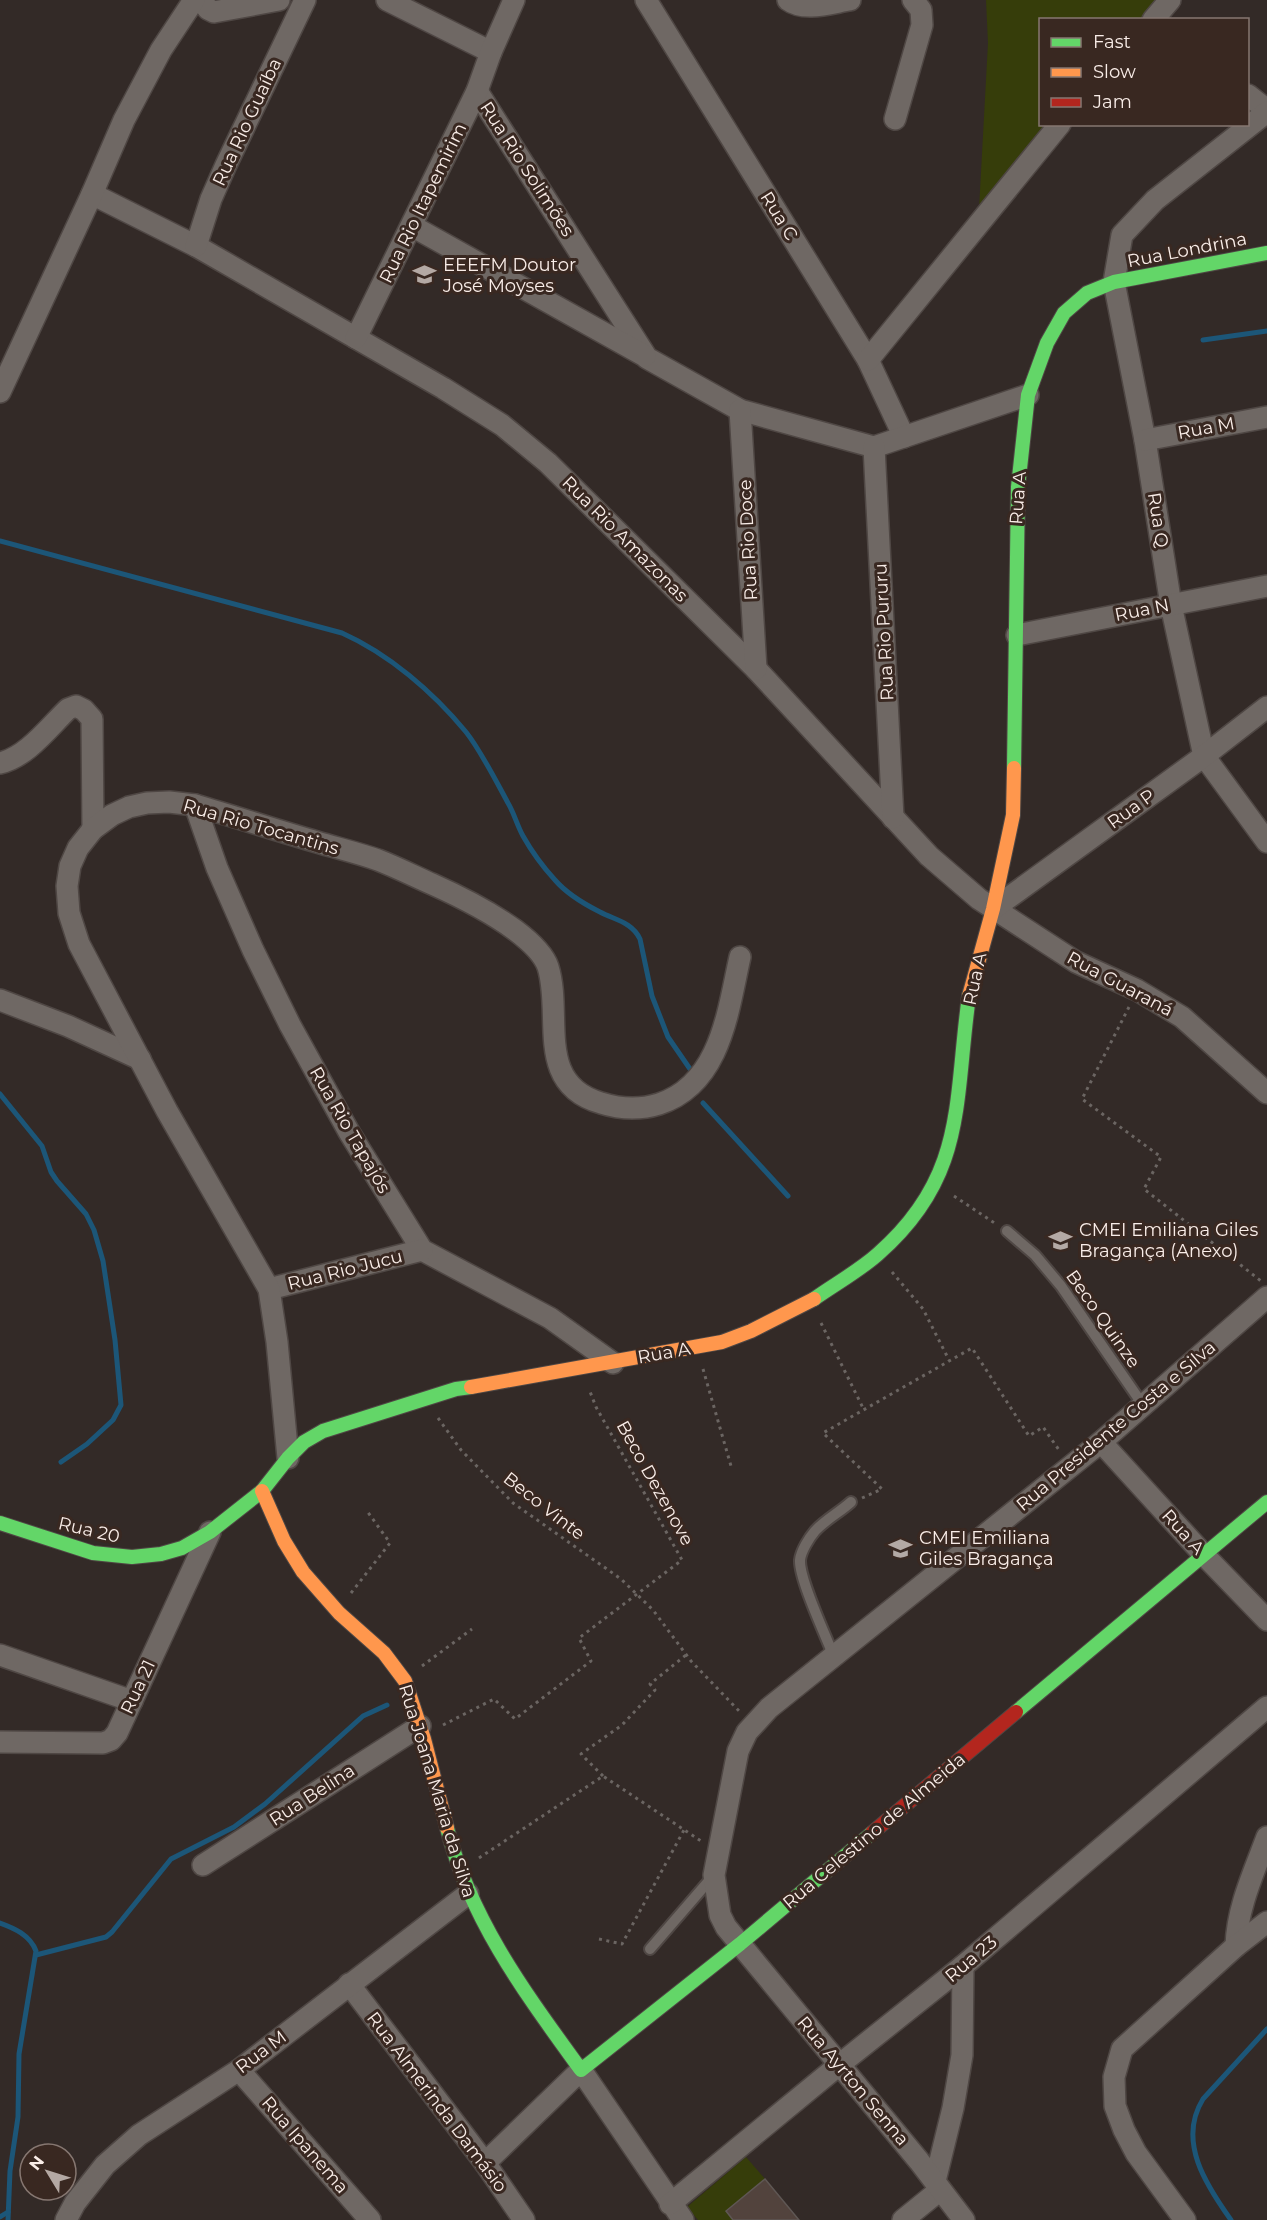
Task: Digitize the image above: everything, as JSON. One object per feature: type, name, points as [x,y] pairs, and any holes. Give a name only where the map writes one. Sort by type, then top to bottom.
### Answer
[{"type":"street","points":[[0,392],[124,120],[161,50],[194,0]]},
{"type":"street","points":[[201,0],[208,9],[214,12],[279,0]]},
{"type":"street","name":"Rua Rio Guaíba","points":[[196,246],[211,199],[226,165],[305,0]]},
{"type":"street","points":[[387,0],[490,52]]},
{"type":"street","name":"Rua Rio Itapemirim","points":[[357,338],[477,91],[490,52],[514,0]]},
{"type":"street","name":"Rua C","points":[[646,0],[868,360],[904,437]]},
{"type":"street","points":[[788,0],[794,4],[809,6],[850,0]]},
{"type":"street","points":[[896,119],[922,25],[921,10],[913,0]]},
{"type":"street","points":[[1155,18],[1170,0]]},
{"type":"street","name":"Rua Rio Solimões","points":[[477,91],[647,358],[740,410],[874,447]]},
{"type":"street","points":[[1249,96],[1267,111],[1249,125]]},
{"type":"street","points":[[868,360],[1058,126]]},
{"type":"street","points":[[1114,282],[1122,236],[1155,200],[1248,126]]},
{"type":"street","name":"Rua Rio Amazonas","points":[[92,194],[196,246],[443,388],[502,425],[549,463],[756,669],[893,818],[956,882],[993,909]]},
{"type":"street","points":[[412,226],[647,358]]},
{"type":"street","name":"Rua Londrina","points":[[1114,282],[1267,253]]},
{"type":"street","name":"Rua A","points":[[262,1491],[304,1442],[323,1431],[456,1389],[697,1347],[722,1342],[751,1331],[810,1302],[877,1256],[912,1220],[936,1183],[946,1157],[959,1093],[969,997],[993,909],[1013,815],[1017,635],[1015,552],[1018,487],[1028,395],[1047,343],[1064,313],[1087,294],[1114,282]]},
{"type":"street","name":"Rua Q","points":[[1114,282],[1145,440],[1171,605],[1204,756]]},
{"type":"street","points":[[874,447],[1028,395]]},
{"type":"street","name":"Rua Rio Doce","points":[[740,410],[756,669]]},
{"type":"street","name":"Rua M","points":[[1145,440],[1267,417]]},
{"type":"street","name":"Rua Rio Pururu","points":[[874,447],[893,818]]},
{"type":"street","name":"Rua N","points":[[1017,635],[1267,586]]},
{"type":"street","points":[[0,763],[9,761],[24,750],[68,709],[76,706],[84,710],[92,719],[93,829]]},
{"type":"street","name":"Rua P","points":[[993,909],[1204,756],[1267,707]]},
{"type":"street","points":[[1204,756],[1267,842]]},
{"type":"street","name":"Rua Rio Tocantins","points":[[288,1458],[277,1342],[268,1289],[167,1111],[79,944],[69,913],[67,886],[70,866],[78,848],[93,829],[112,815],[129,807],[169,802],[195,805],[378,860],[473,903],[516,930],[535,948],[548,966],[555,1052],[561,1070],[570,1085],[582,1094],[595,1102],[613,1107],[647,1108],[666,1102],[696,1080],[708,1065],[723,1032],[740,957]]},
{"type":"street","name":"Rua Rio Tapajós","points":[[195,805],[217,868],[253,950],[290,1025],[349,1132],[422,1250]]},
{"type":"street","name":"Rua Guaraná","points":[[993,909],[1076,962],[1137,990],[1182,1017],[1267,1093]]},
{"type":"street","points":[[0,1000],[68,1026],[140,1059]]},
{"type":"street","points":[[422,1250],[550,1318],[612,1363]]},
{"type":"street","name":"Rua Rio Jucu","points":[[268,1289],[422,1250]]},
{"type":"street","name":"Rua Presidente Costa e Silva","points":[[740,1944],[726,1928],[720,1915],[714,1875],[738,1751],[752,1725],[769,1708],[1101,1442],[1267,1297]]},
{"type":"street","name":"Rua A","points":[[1101,1442],[1203,1555],[1267,1620]]},
{"type":"street","name":"Rua 20","points":[[0,1523],[93,1554],[132,1557],[161,1554],[182,1548],[210,1532],[262,1491]]},
{"type":"street","name":"Rua Joana Maria da Silva","points":[[262,1491],[272,1519],[290,1555],[313,1587],[383,1653],[404,1679],[422,1730],[459,1871],[482,1926],[511,1974],[581,2070],[677,2212]]},
{"type":"street","name":"Rua Celestino de Almeida","points":[[484,2163],[581,2070],[740,1944],[1267,1502]]},
{"type":"street","name":"Rua 21","points":[[0,1742],[103,1743],[111,1740],[117,1733],[210,1532]]},
{"type":"street","points":[[0,1655],[132,1701]]},
{"type":"street","name":"Rua 23","points":[[677,2212],[839,2065],[963,1966],[1267,1707]]},
{"type":"street","name":"Rua Belina","points":[[204,1865],[422,1730]]},
{"type":"street","points":[[1236,1946],[1237,1927],[1242,1908],[1267,1837]]},
{"type":"street","name":"Rua M","points":[[66,2220],[75,2203],[105,2165],[139,2135],[239,2070],[468,1894]]},
{"type":"street","points":[[1185,2220],[1136,2154],[1124,2130],[1115,2106],[1114,2077],[1122,2049],[1236,1946],[1267,1922]]},
{"type":"street","name":"Rua Ayrton Senna","points":[[740,1944],[964,2220]]},
{"type":"street","points":[[903,2220],[938,2186],[962,2055],[963,1966]]},
{"type":"street","name":"Rua Almerinda Damásio","points":[[349,1984],[484,2163],[524,2220]]},
{"type":"street","name":"Rua Ipanema","points":[[239,2070],[370,2220]]},
{"type":"lane","name":"Beco Quinze","points":[[1006,1231],[1035,1254],[1061,1286],[1143,1405]]},
{"type":"lane","points":[[834,1657],[808,1591],[800,1560],[815,1532],[851,1502]]},
{"type":"lane","points":[[650,1949],[714,1875]]},
{"type":"path","points":[[1137,990],[1082,1099],[1161,1157],[1144,1189],[1267,1286]]},
{"type":"path","points":[[936,1183],[1006,1231]]},
{"type":"path","points":[[877,1256],[923,1309],[949,1360]]},
{"type":"path","points":[[810,1302],[864,1410]]},
{"type":"path","points":[[697,1347],[731,1466]]},
{"type":"path","points":[[851,1502],[882,1489],[823,1433],[972,1348],[1029,1436],[1042,1427],[1070,1467]]},
{"type":"path","name":"Beco Dezenove","points":[[584,1368],[588,1388],[596,1407],[682,1560],[638,1594]]},
{"type":"path","name":"Beco Vinte","points":[[424,1399],[460,1450],[513,1503],[621,1579],[638,1594],[707,1679],[752,1725]]},
{"type":"path","points":[[337,1611],[390,1543],[368,1511]]},
{"type":"path","points":[[422,1730],[494,1700],[515,1719],[591,1661],[579,1638],[638,1594]]},
{"type":"path","points":[[404,1679],[471,1629]]},
{"type":"path","points":[[687,1654],[650,1684],[654,1690],[622,1725],[581,1754],[603,1776],[718,1852]]},
{"type":"path","points":[[459,1871],[603,1776]]},
{"type":"path","points":[[599,1939],[622,1944],[684,1830]]},
{"type":"green space","points":[[986,0],[1158,0],[1143,18],[1039,18],[1039,126],[1051,126],[979,209],[988,43]]},
{"type":"green space","points":[[746,2157],[765,2179],[726,2211],[733,2220],[698,2220],[687,2207]]},
{"type":"building","points":[[765,2179],[799,2220],[733,2220],[726,2211]]},
{"type":"waterway","points":[[1203,340],[1267,331]]},
{"type":"waterway","points":[[0,541],[342,633],[377,652],[409,675],[466,732],[510,807],[526,842],[555,880],[576,898],[623,922],[637,933],[652,996],[668,1037],[690,1069]]},
{"type":"waterway","points":[[0,1094],[42,1146],[51,1172],[57,1181],[86,1214],[94,1230],[103,1261],[115,1340],[121,1405],[113,1420],[87,1444],[61,1462]]},
{"type":"waterway","points":[[703,1103],[788,1196]]},
{"type":"waterway","points":[[36,1955],[106,1937],[171,1859],[234,1827],[265,1804],[363,1716],[387,1705]]},
{"type":"waterway","points":[[0,1923],[26,1936],[36,1951],[19,2054],[18,2117],[10,2171],[8,2220]]},
{"type":"waterway","points":[[1231,2220],[1212,2192],[1198,2162],[1193,2131],[1196,2115],[1203,2099],[1267,2029]]},
{"type":"waterway","points":[[0,2217],[8,2212]]},
{"type":"traffic: fast","points":[[1014,768],[1018,487],[1028,395],[1047,343],[1064,313],[1087,293],[1114,282],[1267,253]]},
{"type":"traffic: fast","points":[[814,1299],[878,1254],[907,1225],[928,1196],[942,1166],[951,1136],[957,1104],[969,996]]},
{"type":"traffic: fast","points":[[0,1523],[93,1553],[132,1557],[161,1554],[182,1548],[210,1532],[262,1491],[304,1442],[323,1431],[456,1389],[471,1387]]},
{"type":"traffic: fast","points":[[1016,1712],[1267,1502]]},
{"type":"traffic: fast","points":[[447,1828],[457,1862],[485,1925],[521,1985],[581,2070],[740,1944],[872,1833]]},
{"type":"traffic: slow","points":[[969,996],[993,909],[1013,815],[1014,768]]},
{"type":"traffic: slow","points":[[471,1387],[722,1342],[751,1331],[814,1299]]},
{"type":"traffic: slow","points":[[262,1491],[284,1541],[303,1572],[339,1613],[384,1653],[405,1681],[424,1739],[447,1828]]},
{"type":"traffic: jam","points":[[872,1833],[1016,1712]]},
{"type":"place","name":"EEEFM Doutor José Moyses","points":[[425,275]]},
{"type":"place","name":"CMEI Emiliana Giles Bragança (Anexo)","points":[[1061,1240]]},
{"type":"place","name":"CMEI Emiliana Giles Bragança","points":[[901,1548]]}]
